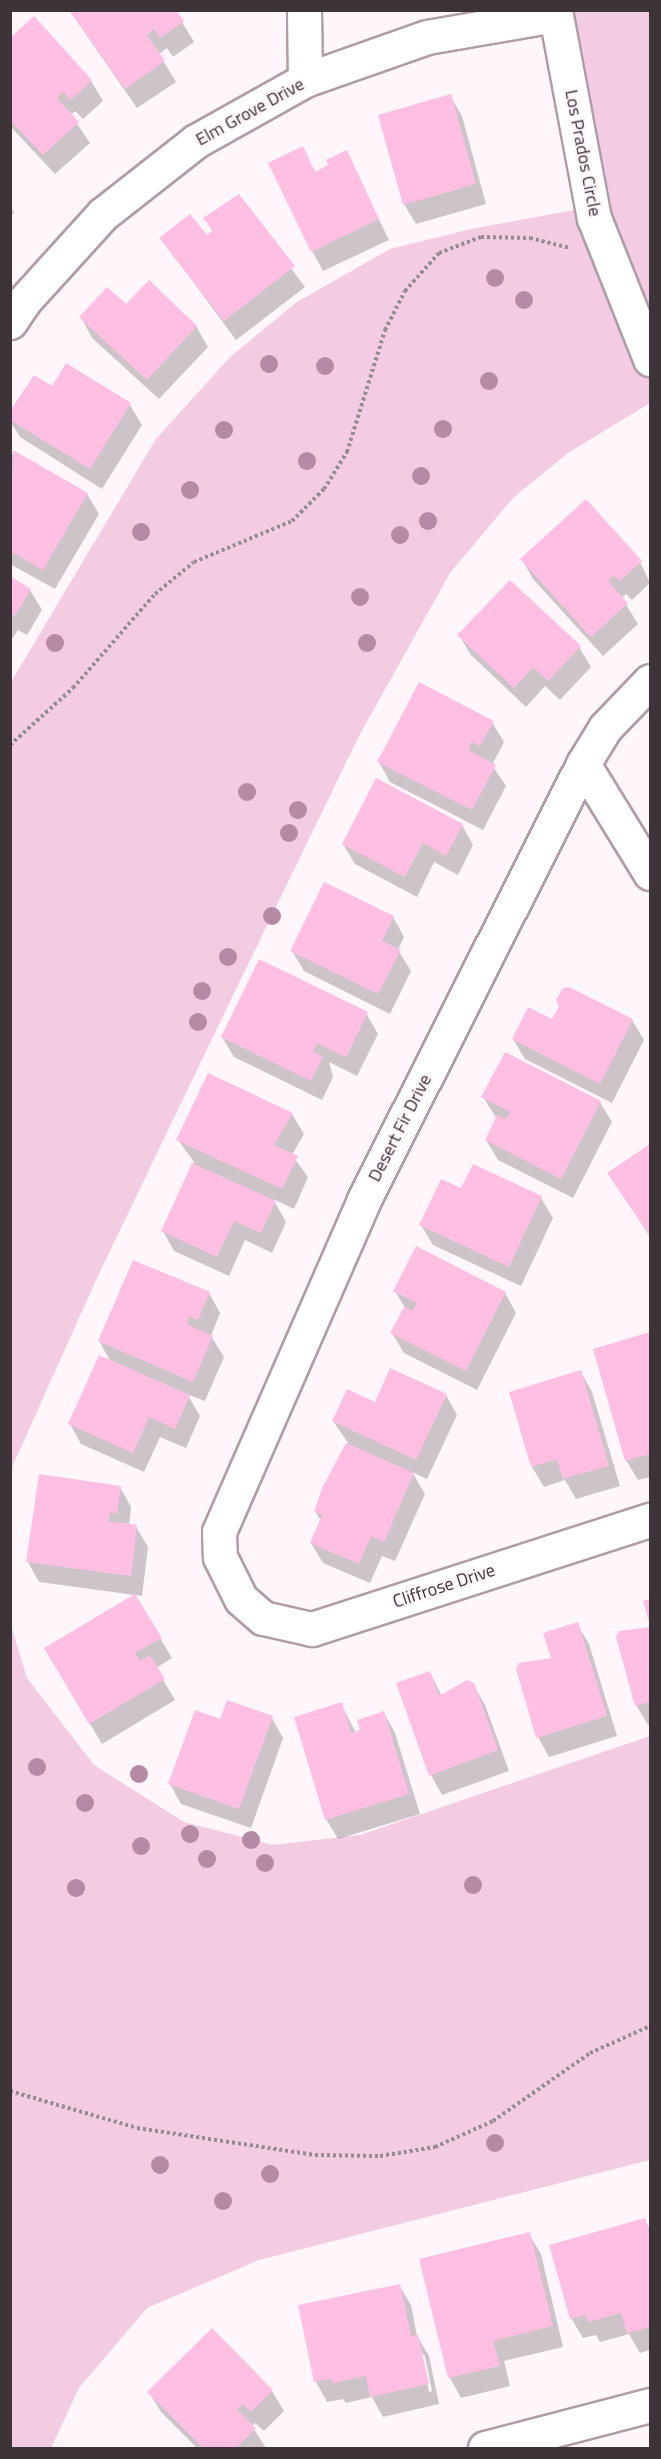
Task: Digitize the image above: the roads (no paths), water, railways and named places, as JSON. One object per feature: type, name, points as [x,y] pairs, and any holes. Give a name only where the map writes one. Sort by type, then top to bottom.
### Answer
[{"type":"street","points":[[304,10],[305,80]]},
{"type":"street","name":"Elm Grove Drive","points":[[10,322],[24,301],[104,214],[196,141],[305,80],[427,37],[555,13]]},
{"type":"street","name":"Los Prados Circle","points":[[555,13],[594,218],[651,359]]},
{"type":"street","name":"Desert Fir Drive","points":[[241,1599],[220,1557],[219,1532],[364,1200],[583,764],[605,728],[651,681]]},
{"type":"street","points":[[583,764],[651,873]]},
{"type":"street","name":"Cliffrose Drive","points":[[241,1599],[263,1618],[312,1629],[651,1520]]},
{"type":"street","points":[[485,2448],[651,2406]]}]
